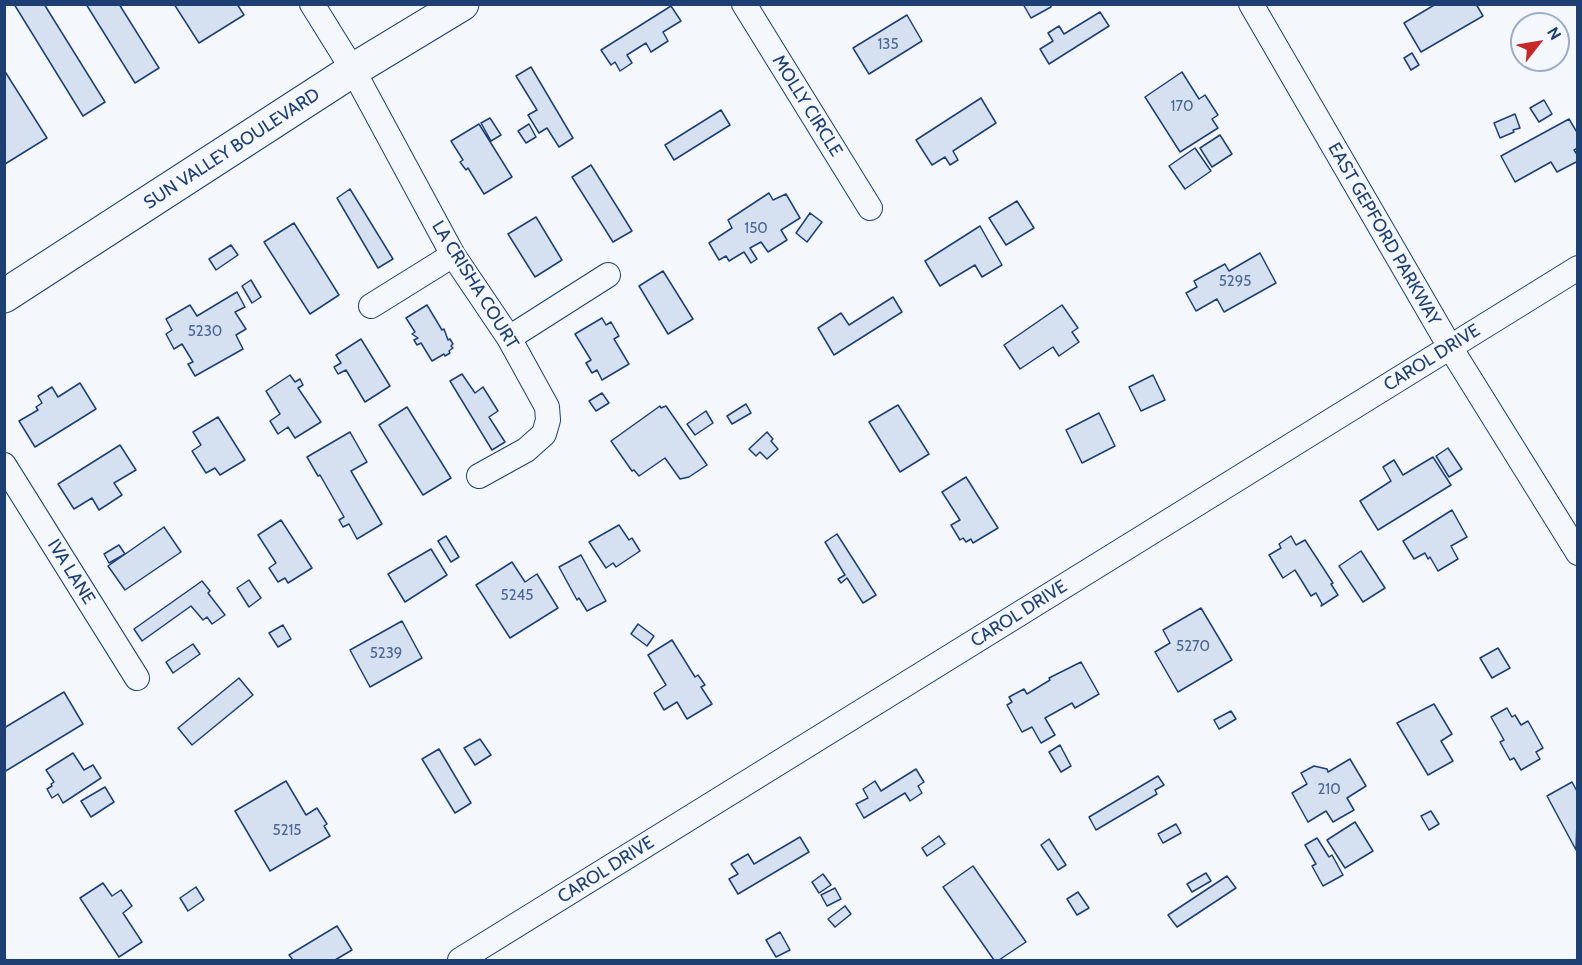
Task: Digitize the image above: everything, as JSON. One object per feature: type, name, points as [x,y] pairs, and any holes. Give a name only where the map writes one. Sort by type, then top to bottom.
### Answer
[{"type":"main road","name":"SUN VALLEY BOULEVARD","points":[[4,296],[353,70],[462,4]]},
{"type":"street","name":"LA CRISHA COURT","points":[[312,4],[353,70],[453,255],[509,338],[548,407],[548,420],[543,434],[526,450],[479,476]]},
{"type":"street","name":"MOLLY CIRCLE","points":[[744,4],[870,208]]},
{"type":"street","name":"EAST GEPFORD PARKWAY","points":[[1251,4],[1450,347],[1578,553]]},
{"type":"street","points":[[371,306],[453,255]]},
{"type":"street","name":"CAROL DRIVE","points":[[460,960],[1578,268]]},
{"type":"street","points":[[509,338],[608,275]]},
{"type":"street","name":"IVA LANE","points":[[4,465],[137,678]]},
{"type":"building","points":[[14,4],[44,4],[105,102],[83,116]]},
{"type":"building","points":[[86,4],[119,4],[159,68],[135,83]]},
{"type":"building","points":[[174,4],[237,4],[244,15],[199,43]]},
{"type":"building","points":[[1023,4],[1050,4],[1051,7],[1031,18]]},
{"type":"building","points":[[1436,4],[1476,4],[1483,16],[1421,52],[1404,23]]},
{"type":"building","points":[[671,6],[681,21],[663,32],[668,41],[651,52],[646,43],[627,55],[632,63],[620,71],[615,62],[611,65],[601,50]]},
{"type":"building","points":[[1100,12],[1109,26],[1049,64],[1040,49],[1053,41],[1048,33],[1059,26],[1064,34]]},
{"type":"building","points":[[907,15],[922,41],[869,74],[853,48]]},
{"type":"building","points":[[1412,53],[1419,65],[1411,70],[1404,58]]},
{"type":"building","points":[[531,67],[573,138],[559,147],[547,128],[539,133],[528,115],[537,110],[516,76]]},
{"type":"building","points":[[4,70],[47,138],[5,164],[4,164]]},
{"type":"building","points":[[1182,72],[1199,99],[1205,95],[1218,115],[1212,119],[1218,128],[1180,152],[1145,97]]},
{"type":"building","points":[[981,98],[996,123],[953,151],[958,160],[950,165],[945,157],[932,165],[916,140]]},
{"type":"building","points":[[1544,100],[1552,114],[1539,122],[1530,108]]},
{"type":"building","points":[[721,110],[730,125],[674,160],[665,145]]},
{"type":"building","points":[[1515,114],[1520,128],[1500,138],[1494,123]]},
{"type":"building","points":[[490,118],[501,135],[491,141],[481,123]]},
{"type":"building","points":[[1569,119],[1578,134],[1578,148],[1574,150],[1578,161],[1557,172],[1551,162],[1515,182],[1501,156]]},
{"type":"building","points":[[479,124],[512,177],[484,194],[468,168],[466,170],[460,162],[463,160],[451,141]]},
{"type":"building","points":[[529,124],[536,137],[526,143],[518,131]]},
{"type":"building","points":[[1220,135],[1232,154],[1212,167],[1200,148]]},
{"type":"building","points":[[1195,148],[1211,171],[1185,189],[1169,166]]},
{"type":"building","points":[[591,165],[632,231],[613,242],[572,177]]},
{"type":"building","points":[[350,189],[393,259],[378,268],[337,198]]},
{"type":"building","points":[[769,193],[773,200],[786,194],[800,218],[781,230],[787,240],[768,252],[761,242],[750,248],[757,259],[751,263],[744,252],[729,261],[726,256],[719,260],[709,243],[732,228],[728,220]]},
{"type":"building","points":[[1017,201],[1034,228],[1006,245],[989,218]]},
{"type":"building","points":[[810,213],[822,222],[807,242],[796,233]]},
{"type":"building","points":[[536,217],[562,260],[535,277],[508,234]]},
{"type":"building","points":[[294,223],[339,295],[310,314],[264,242]]},
{"type":"building","points":[[980,226],[1002,265],[982,277],[975,265],[940,286],[925,261]]},
{"type":"building","points":[[231,245],[238,255],[216,270],[209,259]]},
{"type":"building","points":[[1260,253],[1276,283],[1224,312],[1217,299],[1196,311],[1186,293],[1197,287],[1194,281],[1225,264],[1229,271]]},
{"type":"building","points":[[663,271],[693,319],[668,334],[639,286]]},
{"type":"building","points":[[251,280],[261,297],[252,303],[242,286]]},
{"type":"building","points":[[237,292],[245,307],[235,312],[246,329],[236,335],[243,349],[195,376],[188,364],[193,362],[182,344],[174,349],[166,334],[172,330],[166,319],[190,305],[197,316]]},
{"type":"building","points":[[893,297],[902,312],[834,355],[818,328],[841,313],[849,325]]},
{"type":"building","points":[[427,305],[442,330],[444,329],[448,340],[450,339],[453,344],[450,353],[432,361],[421,343],[417,345],[414,340],[418,338],[412,334],[415,332],[406,318]]},
{"type":"building","points":[[1062,305],[1078,328],[1072,332],[1079,342],[1059,356],[1053,347],[1020,369],[1004,345]]},
{"type":"building","points":[[602,318],[606,325],[611,322],[619,336],[614,339],[629,364],[602,380],[597,370],[592,373],[586,363],[591,360],[575,334]]},
{"type":"building","points":[[361,339],[390,386],[365,402],[346,370],[338,374],[334,367],[341,363],[336,355]]},
{"type":"building","points":[[462,374],[475,393],[483,387],[498,411],[489,417],[505,442],[492,450],[450,381]]},
{"type":"building","points":[[290,375],[295,382],[300,379],[303,385],[298,388],[321,422],[295,438],[288,427],[278,434],[270,421],[280,414],[266,391]]},
{"type":"building","points":[[1153,375],[1165,400],[1141,411],[1129,387]]},
{"type":"building","points":[[80,383],[96,409],[35,447],[19,421],[38,410],[36,407],[42,403],[38,396],[52,387],[58,397]]},
{"type":"building","points":[[602,393],[609,403],[596,411],[589,401]]},
{"type":"building","points":[[746,404],[751,413],[732,424],[727,416]]},
{"type":"building","points":[[898,405],[929,454],[900,472],[869,422]]},
{"type":"building","points":[[660,406],[661,408],[666,406],[707,465],[689,477],[680,479],[665,458],[639,476],[634,470],[632,471],[611,441]]},
{"type":"building","points":[[407,407],[451,478],[423,495],[379,425]]},
{"type":"building","points":[[706,411],[713,423],[695,435],[687,424]]},
{"type":"building","points":[[1099,413],[1115,446],[1082,463],[1066,430]]},
{"type":"building","points":[[218,417],[245,460],[220,475],[215,468],[206,473],[192,451],[201,445],[193,432]]},
{"type":"building","points":[[350,432],[367,462],[351,471],[382,524],[357,539],[349,524],[343,527],[339,520],[344,517],[307,457]]},
{"type":"building","points":[[767,432],[778,449],[767,459],[760,452],[756,456],[749,449]]},
{"type":"building","points":[[120,445],[136,470],[114,483],[122,495],[99,510],[92,498],[74,509],[58,484]]},
{"type":"building","points":[[1448,448],[1462,469],[1449,477],[1436,456]]},
{"type":"building","points":[[1433,457],[1451,485],[1378,530],[1360,501],[1391,481],[1383,467],[1394,460],[1403,475]]},
{"type":"building","points":[[966,477],[998,528],[973,543],[971,539],[966,542],[963,538],[960,540],[951,525],[960,520],[942,492]]},
{"type":"building","points":[[1452,510],[1467,537],[1451,546],[1458,559],[1438,571],[1425,553],[1414,559],[1403,541]]},
{"type":"building","points":[[281,520],[312,568],[288,583],[285,578],[278,582],[269,568],[276,563],[258,535]]},
{"type":"building","points":[[619,525],[629,540],[632,538],[640,551],[616,567],[613,563],[606,568],[589,542]]},
{"type":"building","points":[[164,527],[181,552],[125,590],[108,566]]},
{"type":"building","points":[[837,534],[876,595],[863,603],[847,578],[841,583],[838,579],[845,575],[825,542]]},
{"type":"building","points":[[446,536],[459,557],[451,562],[438,541]]},
{"type":"building","points":[[1291,536],[1296,545],[1305,540],[1333,583],[1331,584],[1338,595],[1321,606],[1316,593],[1311,596],[1295,570],[1283,578],[1269,555],[1281,548],[1279,544]]},
{"type":"building","points":[[119,545],[125,554],[109,563],[104,554]]},
{"type":"building","points":[[431,549],[447,575],[405,602],[388,574]]},
{"type":"building","points":[[1361,551],[1385,588],[1363,602],[1339,566]]},
{"type":"building","points":[[581,555],[606,601],[587,611],[579,598],[577,600],[559,567]]},
{"type":"building","points":[[512,562],[525,582],[537,574],[558,608],[510,638],[476,585]]},
{"type":"building","points":[[249,580],[261,598],[249,607],[237,588]]},
{"type":"building","points":[[202,581],[225,615],[212,624],[207,617],[203,620],[191,606],[142,641],[134,629]]},
{"type":"building","points":[[1201,608],[1232,660],[1178,692],[1155,652],[1170,643],[1163,630]]},
{"type":"building","points":[[402,621],[422,658],[370,687],[350,650]]},
{"type":"building","points":[[638,624],[654,636],[647,646],[631,634]]},
{"type":"building","points":[[283,625],[291,639],[278,647],[269,633]]},
{"type":"building","points":[[672,640],[695,677],[698,675],[705,685],[701,687],[712,704],[687,719],[677,702],[664,710],[654,693],[666,685],[648,655]]},
{"type":"building","points":[[193,644],[200,654],[173,673],[166,662]]},
{"type":"building","points":[[1498,648],[1510,668],[1492,678],[1480,658]]},
{"type":"building","points":[[1081,662],[1099,694],[1075,708],[1072,703],[1045,718],[1055,735],[1041,743],[1032,727],[1022,732],[1007,705],[1012,702],[1009,697],[1024,689],[1027,694],[1050,680],[1049,678]]},
{"type":"building","points":[[239,678],[253,695],[192,745],[178,728]]},
{"type":"building","points":[[64,692],[83,724],[4,772],[4,728]]},
{"type":"building","points":[[1434,704],[1452,734],[1441,741],[1453,761],[1428,775],[1397,723]]},
{"type":"building","points":[[1507,708],[1512,717],[1515,715],[1521,725],[1528,721],[1543,748],[1536,752],[1540,759],[1521,770],[1514,758],[1510,760],[1500,742],[1504,740],[1491,717]]},
{"type":"building","points":[[1231,711],[1236,719],[1219,729],[1214,720]]},
{"type":"building","points":[[480,739],[491,755],[475,765],[464,748]]},
{"type":"building","points":[[1060,745],[1071,766],[1061,772],[1049,752]]},
{"type":"building","points":[[439,749],[471,803],[455,813],[422,759]]},
{"type":"building","points":[[73,753],[84,770],[93,765],[101,778],[63,803],[58,794],[52,798],[47,789],[54,782],[46,770]]},
{"type":"building","points":[[1350,759],[1366,786],[1347,798],[1354,810],[1333,822],[1326,811],[1308,822],[1292,793],[1307,784],[1301,773],[1314,766],[1327,769],[1328,772]]},
{"type":"building","points":[[916,769],[924,782],[918,786],[922,793],[910,801],[905,793],[864,818],[856,804],[868,798],[863,789],[875,781],[881,791]]},
{"type":"building","points":[[1158,776],[1164,785],[1155,790],[1157,794],[1096,830],[1089,817]]},
{"type":"building","points":[[286,781],[306,815],[317,808],[327,824],[324,826],[330,836],[270,871],[235,811]]},
{"type":"building","points":[[1572,782],[1578,793],[1576,850],[1547,796]]},
{"type":"building","points":[[105,787],[114,802],[91,817],[81,801]]},
{"type":"building","points":[[1431,811],[1439,824],[1429,830],[1421,816]]},
{"type":"building","points":[[1355,822],[1373,851],[1345,868],[1327,840]]},
{"type":"building","points":[[1176,824],[1181,833],[1163,843],[1158,834]]},
{"type":"building","points":[[939,836],[945,844],[927,856],[922,848]]},
{"type":"building","points":[[800,837],[809,852],[738,894],[729,879],[738,874],[731,864],[748,854],[754,864]]},
{"type":"building","points":[[1317,838],[1329,857],[1332,855],[1343,875],[1323,886],[1312,866],[1316,864],[1305,845]]},
{"type":"building","points":[[1049,839],[1066,865],[1058,870],[1041,845]]},
{"type":"building","points":[[973,866],[1026,942],[999,960],[994,960],[943,887]]},
{"type":"building","points":[[1206,873],[1211,881],[1192,892],[1187,884]]},
{"type":"building","points":[[823,874],[831,885],[819,893],[812,882]]},
{"type":"building","points":[[1227,876],[1236,888],[1177,927],[1168,915]]},
{"type":"building","points":[[103,883],[112,896],[121,890],[132,906],[123,913],[142,942],[119,957],[80,898]]},
{"type":"building","points":[[196,887],[204,900],[188,911],[180,898]]},
{"type":"building","points":[[835,888],[841,899],[827,906],[821,895]]},
{"type":"building","points":[[1078,892],[1089,908],[1077,915],[1067,899]]},
{"type":"building","points":[[845,906],[851,914],[835,927],[828,919]]},
{"type":"building","points":[[337,926],[352,950],[335,960],[293,960],[289,955]]},
{"type":"building","points":[[780,932],[790,950],[776,957],[766,940]]}]
